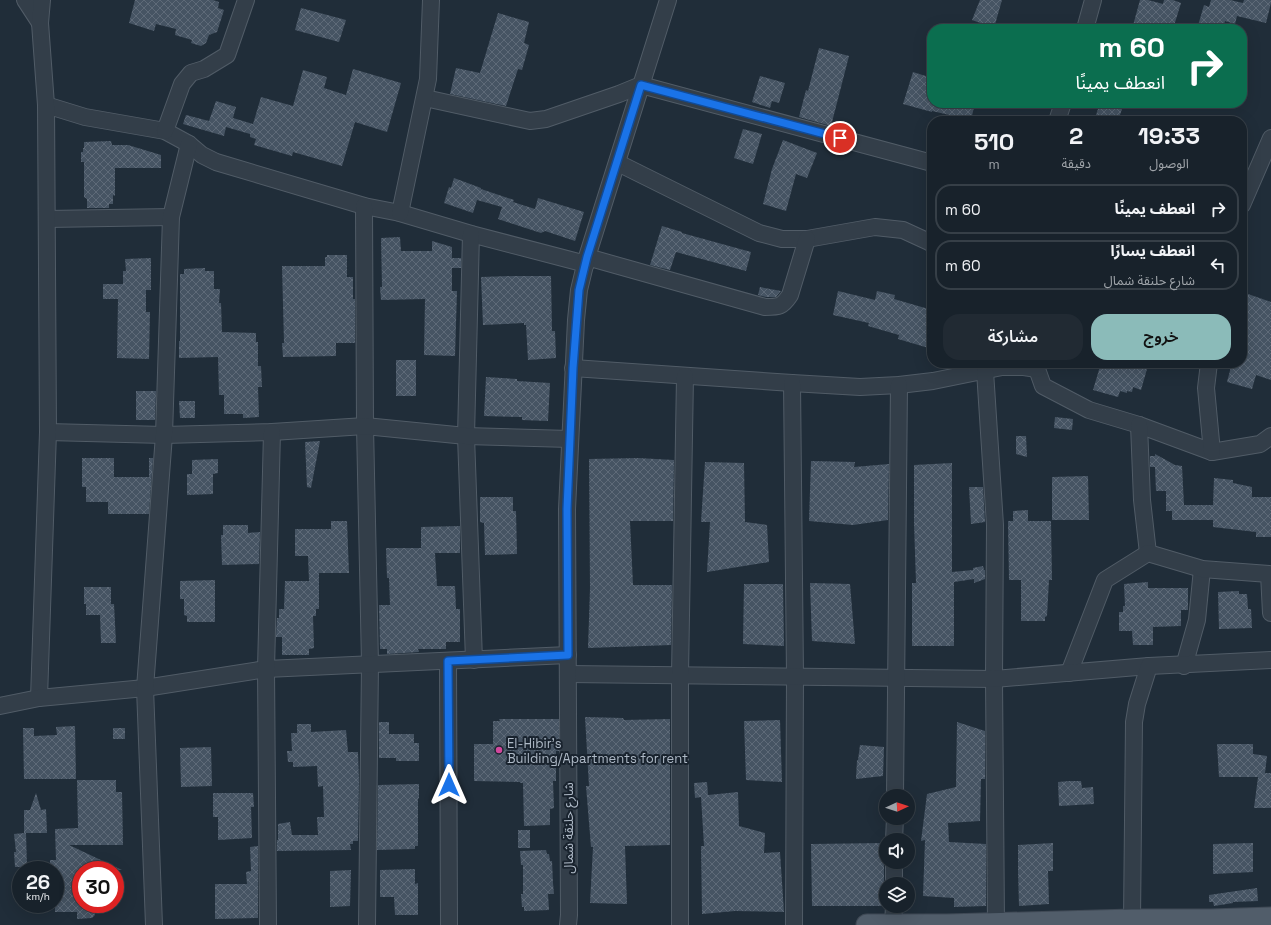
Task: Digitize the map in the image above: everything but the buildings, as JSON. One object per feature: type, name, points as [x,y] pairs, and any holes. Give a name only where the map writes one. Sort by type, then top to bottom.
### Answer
[{"type":"main road","points":[[867,925],[893,918],[947,925],[996,923],[1211,922],[1271,918]]},
{"type":"street","points":[[25,0],[40,23]]},
{"type":"street","points":[[39,698],[48,432],[46,105],[40,23],[42,0]]},
{"type":"street","points":[[165,131],[182,84],[191,73],[204,68],[227,55],[246,0]]},
{"type":"street","points":[[400,213],[428,79],[431,0]]},
{"type":"street","name":"شارع حلنقة شمال","points":[[568,925],[567,509],[573,368],[579,290],[586,260],[668,0]]},
{"type":"street","points":[[1086,24],[1093,0]]},
{"type":"street","points":[[425,98],[530,121],[537,121],[619,94],[641,85],[927,162]]},
{"type":"street","points":[[46,105],[85,117],[165,131],[189,144],[202,155],[216,162],[364,206],[400,213],[471,234],[586,260],[765,307],[778,307],[785,302],[790,295],[807,239]]},
{"type":"street","points":[[1247,193],[1271,138]]},
{"type":"street","points":[[154,925],[145,688],[164,435],[171,217],[189,144]]},
{"type":"street","points":[[618,162],[759,233],[782,239],[807,239],[875,227],[903,230],[927,241]]},
{"type":"street","points":[[364,206],[365,426],[370,664],[367,925]]},
{"type":"street","points":[[47,219],[171,217]]},
{"type":"street","points":[[471,234],[466,436],[474,660]]},
{"type":"street","points":[[573,368],[792,384],[860,387],[899,385],[933,381],[996,368]]},
{"type":"street","points":[[1036,368],[1043,386],[1089,410],[1139,425],[1212,452],[1260,444],[1271,436]]},
{"type":"street","points":[[1208,368],[1206,388],[1212,452]]},
{"type":"street","points":[[985,370],[995,526],[994,679],[996,923]]},
{"type":"street","points":[[680,925],[680,675],[685,376]]},
{"type":"street","points":[[792,384],[795,676],[794,925]]},
{"type":"street","points":[[895,789],[899,385]]},
{"type":"street","points":[[1139,425],[1142,500],[1148,553]]},
{"type":"street","points":[[48,432],[164,435],[272,432],[365,426],[466,436],[570,439]]},
{"type":"street","points":[[268,925],[266,669],[272,432]]},
{"type":"street","points":[[1069,673],[1105,580],[1148,553],[1202,569],[1268,574],[1271,613]]},
{"type":"street","points":[[1184,666],[1197,620],[1202,569]]},
{"type":"street","points":[[0,706],[39,698],[145,688],[266,669],[568,655]]},
{"type":"street","points":[[568,674],[994,679],[1149,666],[1184,666],[1271,660]]},
{"type":"street","points":[[448,661],[449,925]]},
{"type":"street","points":[[1133,922],[1134,722],[1137,704],[1149,666]]},
{"type":"place","name":"El-Hibir's Building/Apartments for rent","points":[[499,750]]},
{"type":"route","points":[[449,785],[448,661],[568,655],[567,509],[573,368],[579,290],[587,257],[641,85],[840,138]]}]
